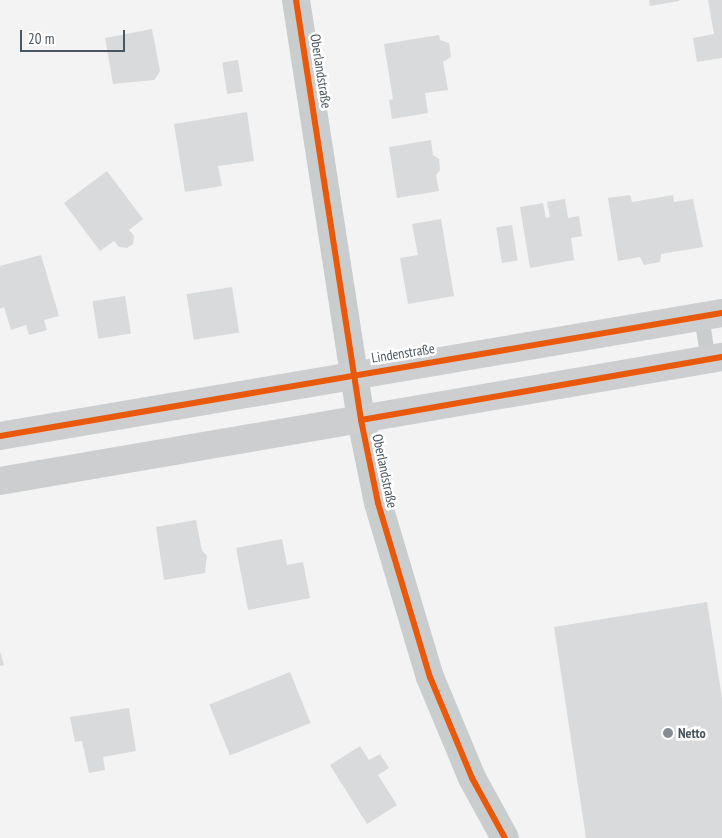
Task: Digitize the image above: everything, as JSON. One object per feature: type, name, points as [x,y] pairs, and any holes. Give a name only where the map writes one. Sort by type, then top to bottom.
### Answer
[{"type":"street","name":"Oberlandstraße","points":[[296,0],[361,420],[378,502],[430,676],[472,778],[505,838]]},
{"type":"street","name":"Lindenstraße","points":[[0,436],[354,374],[711,315]]},
{"type":"street","points":[[0,481],[715,359]]},
{"type":"lane","points":[[711,315],[715,359]]},
{"type":"building","points":[[649,0],[679,0],[679,1],[650,6]]},
{"type":"building","points":[[708,0],[722,0],[722,58],[697,62],[693,38],[714,34]]},
{"type":"building","points":[[152,29],[160,71],[154,80],[113,84],[105,38]]},
{"type":"building","points":[[439,35],[440,40],[449,43],[451,57],[443,62],[448,90],[425,93],[428,113],[392,119],[389,100],[393,99],[384,44]]},
{"type":"building","points":[[238,60],[243,92],[227,94],[222,63]]},
{"type":"building","points":[[247,112],[254,161],[218,166],[222,186],[185,192],[174,124]]},
{"type":"building","points":[[431,140],[433,155],[439,159],[440,170],[436,175],[439,191],[397,198],[389,147]]},
{"type":"building","points":[[107,171],[143,219],[129,230],[134,236],[133,244],[127,248],[119,247],[114,241],[100,251],[64,203]]},
{"type":"building","points":[[630,195],[632,202],[673,195],[674,202],[693,199],[703,247],[661,254],[660,262],[644,265],[640,257],[618,261],[608,198]]},
{"type":"building","points":[[565,199],[568,218],[579,216],[582,236],[571,238],[574,260],[530,268],[520,207],[543,203],[546,218],[550,217],[547,202]]},
{"type":"building","points":[[441,219],[454,296],[408,304],[400,258],[418,255],[412,224]]},
{"type":"building","points":[[512,225],[518,261],[502,263],[496,228]]},
{"type":"building","points":[[41,255],[59,316],[44,320],[47,330],[29,335],[26,325],[11,330],[4,307],[0,309],[0,266]]},
{"type":"building","points":[[232,287],[239,332],[194,340],[187,294]]},
{"type":"building","points":[[125,296],[131,334],[98,339],[92,301]]},
{"type":"building","points":[[196,520],[202,551],[207,555],[205,573],[164,580],[156,527]]},
{"type":"building","points":[[282,539],[287,565],[303,562],[310,598],[248,610],[236,548]]},
{"type":"building","points":[[707,602],[722,698],[722,838],[586,838],[554,627]]},
{"type":"building","points":[[0,651],[4,665],[0,666]]},
{"type":"building","points":[[290,672],[311,723],[230,756],[209,705]]},
{"type":"building","points":[[129,708],[136,751],[103,757],[105,770],[89,773],[82,741],[75,742],[70,717]]},
{"type":"building","points":[[360,746],[369,760],[380,754],[389,768],[378,775],[397,805],[367,824],[330,765]]},
{"type":"cycle path","points":[[296,0],[361,420],[378,503],[430,677],[472,778],[505,838]]},
{"type":"cycle path","points":[[0,436],[722,313]]},
{"type":"cycle path","points":[[361,420],[722,357]]},
{"type":"place","name":"Netto","points":[[668,733]]}]
